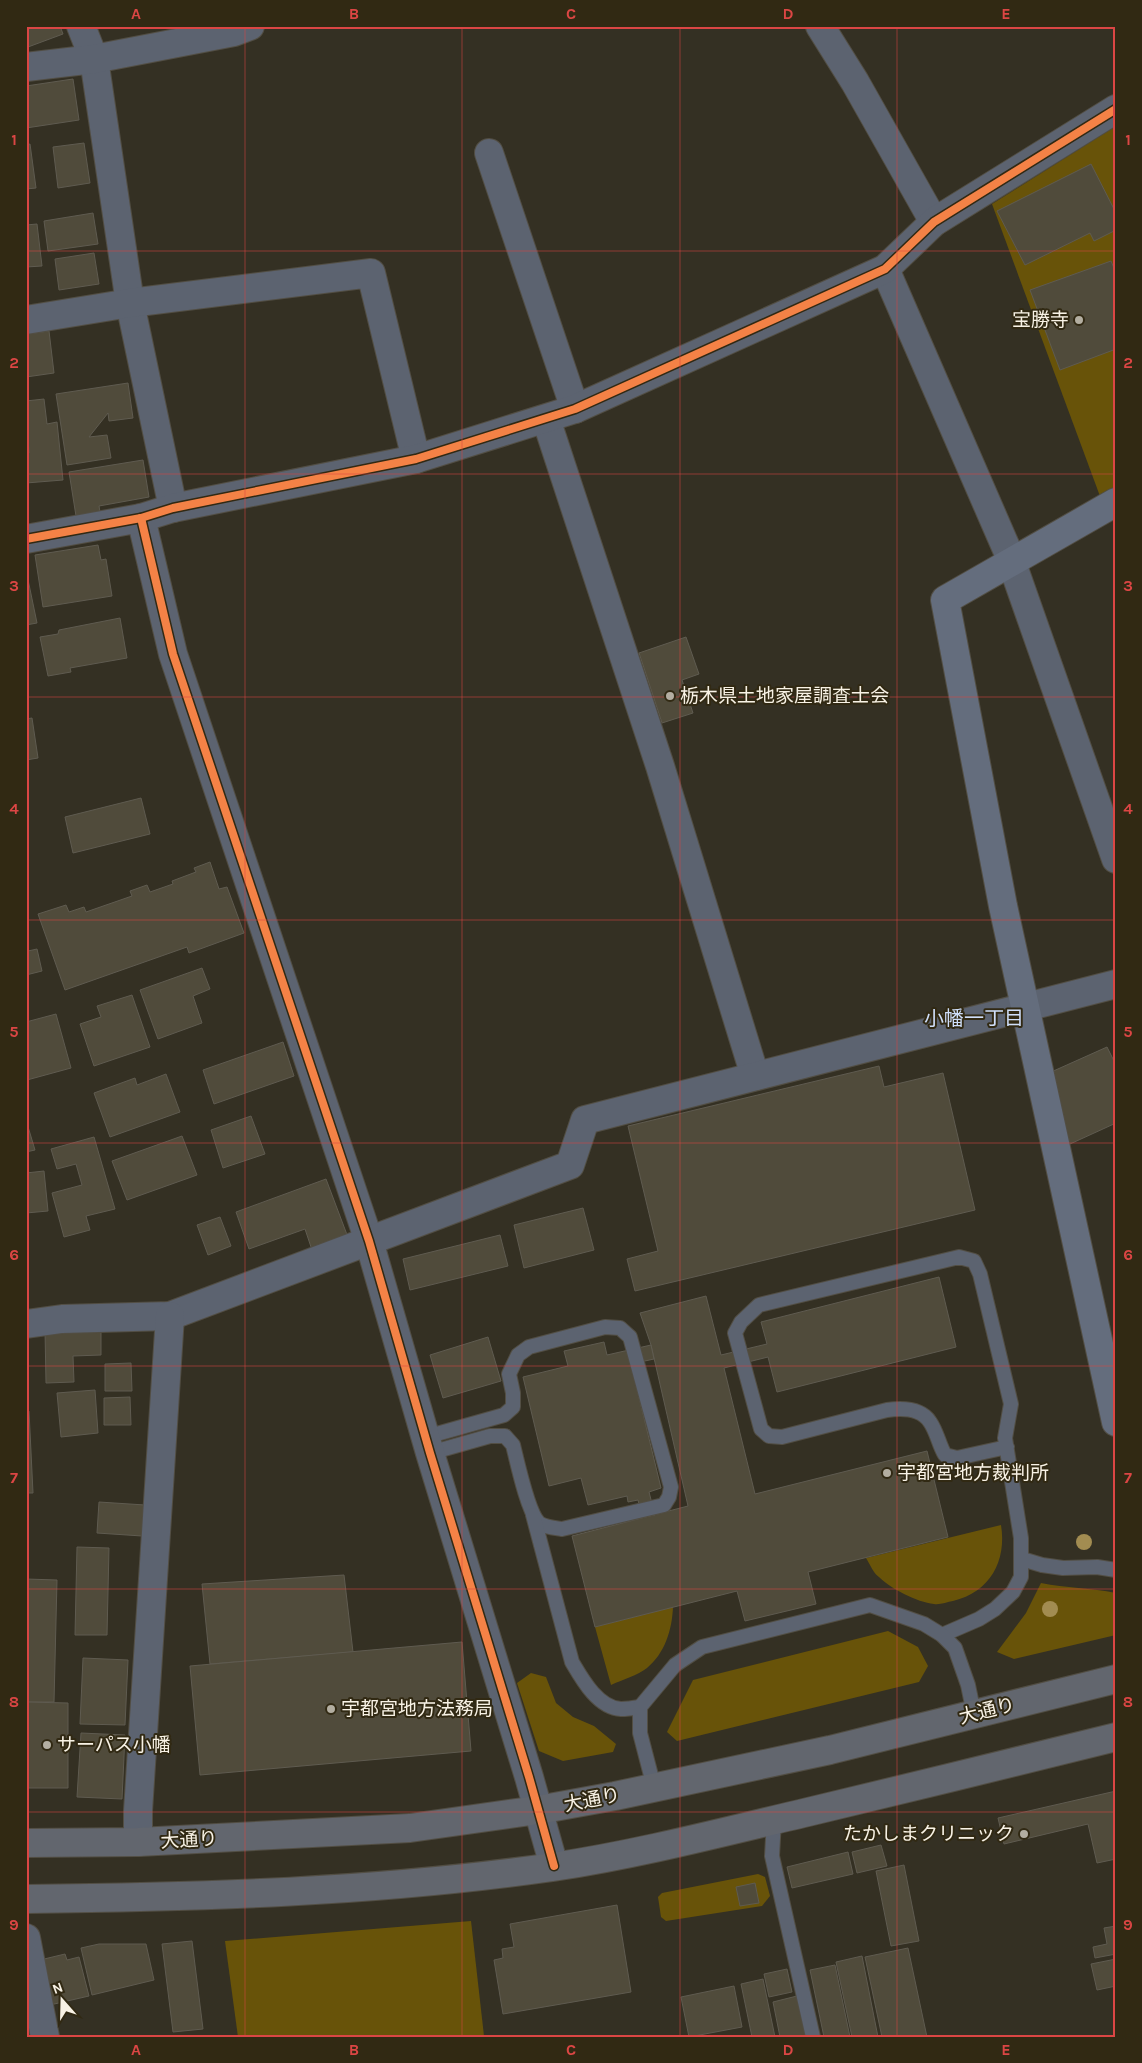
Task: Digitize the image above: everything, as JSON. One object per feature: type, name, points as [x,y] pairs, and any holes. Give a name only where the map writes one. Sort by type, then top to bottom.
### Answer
[{"type":"highway","name":"大通り","points":[[26,1843],[138,1842],[410,1828],[538,1810],[830,1750],[1116,1679]]},
{"type":"highway","points":[[26,1899],[144,1898],[307,1892],[424,1883],[554,1866],[671,1845],[1116,1737]]},
{"type":"street","points":[[81,26],[94,59],[130,303],[173,508]]},
{"type":"street","points":[[26,67],[94,59],[234,32],[250,26]]},
{"type":"street","points":[[820,26],[855,82],[934,222]]},
{"type":"street","points":[[26,539],[141,518],[173,508],[416,459],[575,409],[885,269],[934,222],[1116,109]]},
{"type":"street","points":[[489,154],[575,409]]},
{"type":"street","points":[[885,269],[1008,552],[1116,859]]},
{"type":"street","points":[[26,320],[130,303],[371,273],[416,459]]},
{"type":"street","points":[[546,419],[660,766],[755,1076]]},
{"type":"street","points":[[1116,502],[945,600],[1003,906],[1116,1422]]},
{"type":"street","points":[[141,518],[173,654],[369,1240],[428,1445],[554,1866]]},
{"type":"street","points":[[26,1324],[62,1319],[170,1316],[570,1165],[585,1120],[1116,984]]},
{"type":"street","points":[[138,1842],[138,1811],[170,1316]]},
{"type":"street","points":[[26,1938],[45,2037]]},
{"type":"lane","points":[[942,1635],[979,1619],[995,1609],[1013,1592],[1021,1577],[1022,1559],[1018,1519],[1007,1447],[1005,1438],[1011,1404],[980,1274],[974,1261],[959,1257],[759,1306],[741,1322],[735,1334],[761,1429],[769,1436],[782,1437],[901,1408],[917,1412],[930,1422],[945,1455],[957,1458],[1007,1447]]},
{"type":"lane","points":[[428,1445],[504,1415],[513,1407],[513,1393],[509,1374],[518,1355],[529,1346],[605,1327],[620,1328],[630,1336],[671,1487],[669,1497],[664,1505],[562,1529],[540,1524],[532,1512]]},
{"type":"lane","points":[[428,1445],[490,1436],[504,1436],[513,1445],[572,1662],[582,1680],[604,1702],[619,1709],[640,1707]]},
{"type":"lane","points":[[1022,1559],[1042,1565],[1063,1568],[1097,1567],[1116,1570]]},
{"type":"lane","points":[[654,1787],[640,1733],[640,1707],[675,1665],[702,1647],[870,1605],[924,1624],[942,1635],[955,1648],[968,1685],[974,1714]]},
{"type":"lane","points":[[774,1820],[772,1856],[813,2037]]},
{"type":"shaded area","points":[[1116,126],[1116,503],[1104,507],[992,204]]},
{"type":"shaded area","points":[[1001,1525],[1001,1551],[993,1573],[977,1590],[966,1597],[941,1604],[920,1601],[890,1586],[873,1571],[866,1558]]},
{"type":"shaded area","points":[[1041,1583],[1116,1593],[1116,1635],[1014,1659],[997,1652],[1026,1613]]},
{"type":"shaded area","points":[[673,1607],[669,1632],[659,1655],[647,1668],[639,1673],[611,1685],[595,1627]]},
{"type":"shaded area","points":[[888,1631],[918,1647],[928,1666],[919,1682],[677,1741],[667,1732],[693,1680]]},
{"type":"shaded area","points":[[531,1673],[546,1677],[556,1703],[573,1717],[594,1726],[616,1744],[613,1752],[563,1761],[539,1751],[517,1683]]},
{"type":"shaded area","points":[[758,1874],[765,1877],[770,1896],[762,1906],[666,1921],[661,1917],[658,1897],[662,1893]]},
{"type":"shaded area","points":[[471,1921],[484,2036],[238,2037],[225,1941]]},
{"type":"building","points":[[26,26],[60,26],[63,34],[28,47]]},
{"type":"building","points":[[73,79],[79,120],[26,128],[26,86]]},
{"type":"building","points":[[84,143],[90,183],[58,188],[53,147]]},
{"type":"building","points":[[30,144],[36,188],[26,189],[26,145]]},
{"type":"building","points":[[1091,164],[1116,213],[1116,230],[1094,241],[1090,233],[1025,265],[997,211]]},
{"type":"building","points":[[93,213],[98,244],[48,251],[44,221]]},
{"type":"building","points":[[37,224],[42,266],[26,267],[26,225]]},
{"type":"building","points":[[94,253],[99,284],[59,290],[55,259]]},
{"type":"building","name":"宝勝寺","points":[[1111,261],[1116,273],[1116,349],[1060,370],[1030,290]]},
{"type":"building","points":[[49,331],[54,373],[26,377],[26,334]]},
{"type":"building","points":[[128,383],[133,418],[109,421],[108,413],[89,437],[107,435],[111,458],[67,465],[56,394]]},
{"type":"building","points":[[44,399],[47,424],[57,422],[63,480],[26,483],[26,454],[29,453],[28,437],[26,437],[26,401]]},
{"type":"building","points":[[143,460],[149,497],[99,506],[100,512],[76,516],[69,472]]},
{"type":"building","points":[[98,545],[101,560],[106,559],[112,596],[43,607],[35,555]]},
{"type":"building","points":[[26,570],[37,623],[26,625]]},
{"type":"building","points":[[120,618],[127,658],[70,668],[71,672],[48,676],[40,637],[58,634],[59,630]]},
{"type":"building","name":"栃木県土地家屋調査士会","points":[[686,637],[699,674],[682,680],[693,713],[662,723],[639,653]]},
{"type":"building","points":[[32,718],[38,758],[26,760],[26,719]]},
{"type":"building","points":[[141,798],[150,834],[73,853],[65,817]]},
{"type":"building","points":[[210,862],[219,889],[227,887],[244,933],[189,953],[187,947],[65,990],[38,914],[66,905],[69,912],[84,907],[86,912],[132,896],[130,891],[147,885],[150,892],[173,884],[172,881],[196,872],[194,868]]},
{"type":"building","points":[[26,944],[28,951],[37,949],[42,971],[26,975]]},
{"type":"building","points":[[202,968],[210,989],[193,996],[202,1023],[158,1039],[140,990]]},
{"type":"building","points":[[132,995],[150,1047],[94,1066],[80,1024],[101,1017],[97,1006]]},
{"type":"building","points":[[56,1014],[71,1068],[27,1080],[26,1022]]},
{"type":"building","points":[[283,1042],[294,1076],[214,1104],[203,1070]]},
{"type":"building","points":[[1107,1047],[1116,1065],[1116,1123],[1070,1144],[1040,1077]]},
{"type":"building","points":[[879,1066],[884,1087],[943,1073],[975,1210],[635,1291],[627,1259],[658,1251],[628,1126]]},
{"type":"building","points":[[166,1074],[180,1112],[110,1137],[94,1093],[135,1078],[137,1085]]},
{"type":"building","points":[[251,1116],[265,1154],[223,1168],[211,1130]]},
{"type":"building","points":[[26,1120],[35,1150],[26,1152]]},
{"type":"building","points":[[182,1136],[197,1175],[127,1200],[112,1161]]},
{"type":"building","points":[[94,1137],[115,1209],[86,1216],[90,1230],[64,1237],[52,1193],[82,1185],[76,1164],[57,1169],[51,1149]]},
{"type":"building","points":[[44,1171],[48,1211],[26,1213],[26,1173]]},
{"type":"building","points":[[326,1179],[349,1240],[313,1253],[305,1229],[249,1249],[236,1212]]},
{"type":"building","points":[[583,1208],[594,1250],[524,1268],[514,1225]]},
{"type":"building","points":[[220,1217],[231,1246],[208,1255],[197,1225]]},
{"type":"building","points":[[500,1235],[508,1266],[410,1290],[403,1259]]},
{"type":"building","name":"宇都宮地方裁判所","points":[[939,1277],[956,1347],[777,1392],[768,1357],[724,1368],[755,1494],[927,1451],[948,1537],[808,1572],[816,1604],[745,1621],[737,1591],[595,1627],[572,1536],[688,1506],[651,1345],[640,1313],[706,1296],[721,1355],[767,1344],[761,1322]]},
{"type":"building","points":[[101,1328],[101,1355],[73,1356],[74,1382],[46,1383],[45,1330]]},
{"type":"building","points":[[488,1337],[501,1381],[443,1398],[430,1355]]},
{"type":"building","points":[[604,1342],[607,1355],[651,1345],[654,1359],[631,1364],[661,1488],[649,1492],[655,1515],[642,1517],[638,1500],[628,1502],[627,1496],[588,1505],[581,1478],[549,1486],[523,1377],[568,1366],[564,1351]]},
{"type":"building","points":[[131,1363],[132,1391],[105,1391],[105,1364]]},
{"type":"building","points":[[95,1390],[98,1433],[61,1437],[57,1393]]},
{"type":"building","points":[[130,1397],[131,1425],[104,1425],[104,1398]]},
{"type":"building","points":[[29,1411],[33,1493],[26,1493],[26,1412]]},
{"type":"building","points":[[99,1502],[145,1505],[142,1536],[97,1533]]},
{"type":"building","points":[[77,1547],[109,1548],[107,1635],[75,1635]]},
{"type":"building","points":[[344,1575],[353,1652],[210,1664],[202,1584]]},
{"type":"building","points":[[26,1579],[57,1580],[54,1702],[26,1702]]},
{"type":"building","name":"宇都宮地方法務局","points":[[462,1642],[471,1751],[200,1775],[190,1666]]},
{"type":"building","points":[[83,1658],[128,1660],[125,1725],[80,1724]]},
{"type":"building","name":"サーパス小幡","points":[[26,1702],[68,1703],[68,1788],[26,1788]]},
{"type":"building","points":[[81,1733],[125,1735],[122,1799],[77,1797]]},
{"type":"building","name":"たかしまクリニック","points":[[1116,1791],[1116,1859],[1097,1863],[1088,1824],[1004,1844],[998,1818]]},
{"type":"building","points":[[881,1845],[887,1866],[857,1873],[852,1852]]},
{"type":"building","points":[[848,1852],[853,1874],[792,1888],[787,1867]]},
{"type":"building","points":[[904,1865],[919,1941],[891,1946],[876,1871]]},
{"type":"building","points":[[755,1883],[759,1903],[740,1906],[736,1887]]},
{"type":"building","points":[[617,1905],[631,1992],[503,2014],[494,1960],[503,1958],[502,1949],[514,1947],[510,1924]]},
{"type":"building","points":[[1116,1926],[1116,1954],[1095,1958],[1093,1947],[1107,1944],[1104,1928]]},
{"type":"building","points":[[192,1941],[203,2029],[173,2032],[162,1944]]},
{"type":"building","points":[[99,1944],[146,1944],[154,1980],[92,1995],[81,1948]]},
{"type":"building","points":[[908,1948],[927,2037],[882,2037],[865,1957]]},
{"type":"building","points":[[65,1954],[67,1960],[79,1957],[89,1996],[50,2005],[40,1960]]},
{"type":"building","points":[[862,1956],[878,2037],[852,2037],[836,1962]]},
{"type":"building","points":[[1116,1959],[1116,1986],[1097,1990],[1091,1964]]},
{"type":"building","points":[[835,1965],[850,2037],[824,2037],[810,1970]]},
{"type":"building","points":[[787,1969],[792,1992],[769,1997],[764,1974]]},
{"type":"building","points":[[763,1979],[775,2037],[752,2037],[741,1984]]},
{"type":"building","points":[[734,1986],[742,2027],[689,2037],[681,1997]]},
{"type":"building","points":[[797,1996],[806,2037],[780,2037],[773,2002]]},
{"type":"cycle path","points":[[26,539],[141,518],[173,508],[416,459],[575,409],[885,269],[934,222],[1116,109]]},
{"type":"cycle path","points":[[141,518],[173,654],[369,1241],[430,1453],[529,1777],[554,1866]]},
{"type":"place","name":"宝勝寺","points":[[1079,320]]},
{"type":"place","name":"栃木県土地家屋調査士会","points":[[670,696]]},
{"type":"place","name":"宇都宮地方裁判所","points":[[887,1473]]},
{"type":"place","name":"宇都宮地方法務局","points":[[331,1709]]},
{"type":"place","name":"サーパス小幡","points":[[47,1745]]},
{"type":"place","name":"たかしまクリニック","points":[[1024,1834]]},
{"type":"district","name":"小幡一丁目","points":[[974,1018]]}]
